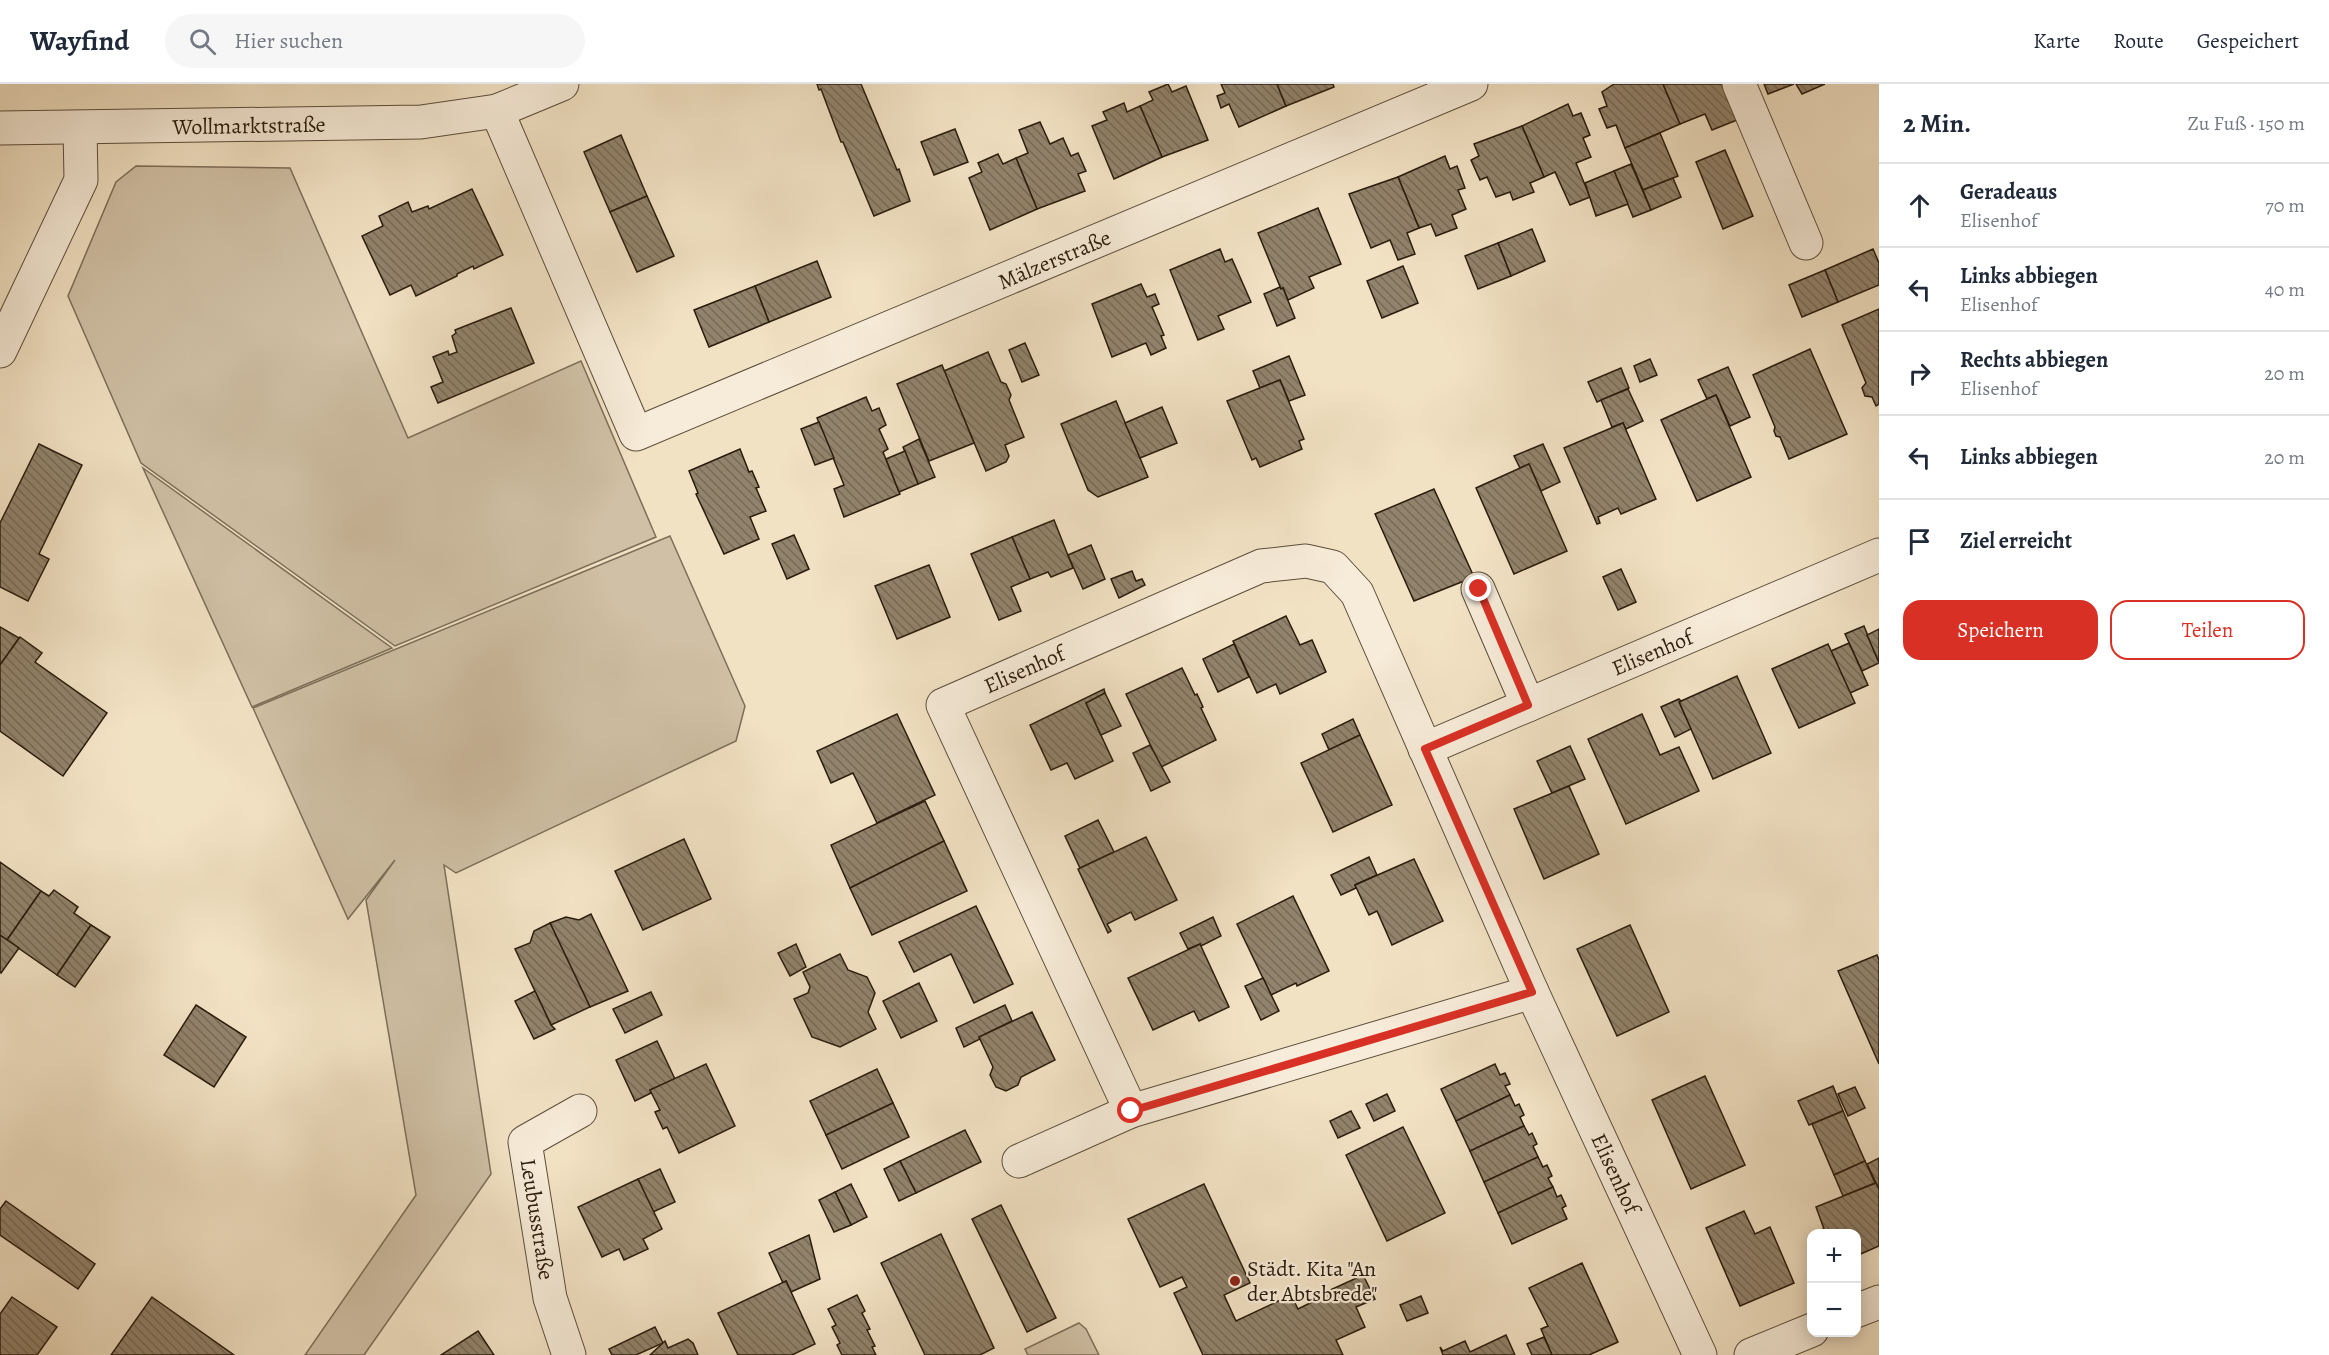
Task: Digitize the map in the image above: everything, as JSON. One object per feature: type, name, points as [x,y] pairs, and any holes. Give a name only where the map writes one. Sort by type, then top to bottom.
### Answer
[{"type":"street","name":"Wollmarktstraße","points":[[0,128],[422,123],[497,111],[562,84]]},
{"type":"street","name":"Mälzerstraße","points":[[497,111],[636,434],[1471,84]]},
{"type":"street","points":[[1739,84],[1806,243]]},
{"type":"street","points":[[0,351],[81,180],[80,128]]},
{"type":"street","name":"Elisenhof","points":[[1425,749],[1879,555]]},
{"type":"street","name":"Elisenhof","points":[[1131,1111],[942,705],[1262,566],[1306,561],[1333,567],[1357,592],[1532,992],[1700,1355]]},
{"type":"street","points":[[1479,589],[1528,705]]},
{"type":"street","points":[[1019,1161],[1131,1111],[1532,992]]},
{"type":"street","name":"Leubusstraße","points":[[569,1355],[550,1298],[525,1142],[580,1111]]},
{"type":"street","points":[[1861,1309],[1879,1302]]},
{"type":"street","points":[[1751,1355],[1807,1332]]},
{"type":"shaded area","points":[[136,166],[290,168],[408,438],[581,361],[656,537],[395,646],[141,463],[68,296],[116,182]]},
{"type":"shaded area","points":[[143,468],[392,648],[252,707]]},
{"type":"shaded area","points":[[670,536],[745,706],[736,741],[456,873],[444,865],[491,1174],[364,1355],[305,1355],[416,1195],[366,900],[395,860],[348,919],[253,708]]},
{"type":"shaded area","points":[[1079,1323],[1086,1329],[1099,1355],[1028,1355],[1025,1349]]},
{"type":"building","points":[[817,84],[861,84],[897,170],[899,169],[910,201],[874,216]]},
{"type":"building","points":[[1168,84],[1172,92],[1186,86],[1208,140],[1162,157],[1140,106],[1153,100],[1149,92]]},
{"type":"building","points":[[1221,84],[1277,84],[1286,106],[1239,127],[1229,104],[1221,108],[1217,96],[1225,93]]},
{"type":"building","points":[[1277,84],[1333,84],[1334,87],[1286,106]]},
{"type":"building","points":[[1614,84],[1663,84],[1680,124],[1625,148],[1616,125],[1607,128],[1599,109],[1607,106],[1602,92]]},
{"type":"building","points":[[1663,84],[1727,84],[1742,118],[1712,130],[1705,114],[1680,124]]},
{"type":"building","points":[[1764,84],[1794,84],[1768,94]]},
{"type":"building","points":[[1796,84],[1825,84],[1802,94]]},
{"type":"building","points":[[1124,103],[1127,112],[1140,106],[1162,157],[1114,179],[1092,126],[1107,120],[1103,112]]},
{"type":"building","points":[[1568,104],[1573,116],[1581,113],[1590,135],[1583,138],[1591,157],[1576,163],[1590,197],[1570,205],[1555,172],[1544,177],[1522,126]]},
{"type":"building","points":[[1040,122],[1050,144],[1063,138],[1071,156],[1078,153],[1086,171],[1078,174],[1085,191],[1037,209],[1016,158],[1028,153],[1019,130]]},
{"type":"building","points":[[1522,126],[1544,177],[1530,183],[1534,192],[1513,200],[1510,192],[1496,197],[1487,177],[1480,180],[1471,160],[1479,156],[1474,144]]},
{"type":"building","points":[[955,129],[968,162],[934,175],[921,142]]},
{"type":"building","points":[[1660,133],[1678,176],[1643,190],[1625,148]]},
{"type":"building","points":[[621,135],[647,196],[610,212],[584,152]]},
{"type":"building","points":[[1725,150],[1753,216],[1723,229],[1696,162]]},
{"type":"building","points":[[998,154],[1003,164],[1016,158],[1037,209],[990,230],[969,178],[982,172],[978,163]]},
{"type":"building","points":[[1445,156],[1450,169],[1457,166],[1465,188],[1458,190],[1466,209],[1452,215],[1457,228],[1436,236],[1431,224],[1419,228],[1398,177]]},
{"type":"building","points":[[1631,164],[1651,210],[1633,217],[1614,171]]},
{"type":"building","points":[[1614,171],[1628,204],[1596,216],[1585,183]]},
{"type":"building","points":[[1398,177],[1419,228],[1407,233],[1415,254],[1398,260],[1390,240],[1371,248],[1349,194]]},
{"type":"building","points":[[1673,178],[1681,197],[1651,210],[1643,190]]},
{"type":"building","points":[[472,189],[503,255],[474,269],[473,266],[416,296],[411,285],[390,295],[362,236],[383,226],[379,216],[408,202],[412,212],[428,206],[429,209]]},
{"type":"building","points":[[647,196],[674,256],[637,272],[610,212]]},
{"type":"building","points":[[1318,208],[1341,264],[1309,277],[1314,288],[1288,300],[1283,288],[1281,289],[1258,233]]},
{"type":"building","points":[[1532,229],[1545,261],[1511,276],[1498,243]]},
{"type":"building","points":[[1498,243],[1511,276],[1478,289],[1465,256]]},
{"type":"building","points":[[1220,249],[1225,262],[1232,259],[1251,302],[1218,316],[1224,329],[1198,340],[1170,270]]},
{"type":"building","points":[[1873,249],[1879,263],[1879,285],[1838,302],[1825,270]]},
{"type":"building","points":[[817,261],[831,297],[769,322],[755,286]]},
{"type":"building","points":[[1403,266],[1418,303],[1382,318],[1367,281]]},
{"type":"building","points":[[1825,270],[1838,302],[1802,317],[1789,285]]},
{"type":"building","points":[[1141,284],[1147,297],[1155,294],[1159,304],[1152,307],[1164,335],[1161,336],[1166,348],[1151,355],[1146,343],[1112,357],[1092,304]]},
{"type":"building","points":[[755,286],[769,322],[709,347],[694,310]]},
{"type":"building","points":[[1280,287],[1283,288],[1295,318],[1277,326],[1264,294]]},
{"type":"building","points":[[511,308],[534,363],[438,403],[431,387],[443,382],[433,357],[448,351],[449,355],[457,352],[452,336],[456,333],[455,330]]},
{"type":"building","points":[[1879,309],[1879,404],[1876,406],[1872,397],[1865,396],[1862,388],[1866,383],[1842,325]]},
{"type":"building","points":[[1025,343],[1039,375],[1022,382],[1009,350]]},
{"type":"building","points":[[1810,349],[1847,434],[1789,459],[1780,437],[1776,436],[1775,427],[1753,375]]},
{"type":"building","points":[[988,352],[1001,382],[1006,384],[1011,395],[1009,400],[1024,437],[1005,445],[1009,456],[1006,462],[986,471],[944,371]]},
{"type":"building","points":[[1289,356],[1305,395],[1289,401],[1280,380],[1260,388],[1253,371]]},
{"type":"building","points":[[1650,359],[1657,375],[1640,382],[1634,366]]},
{"type":"building","points":[[942,365],[974,443],[929,461],[897,384]]},
{"type":"building","points":[[1728,367],[1750,417],[1730,426],[1716,395],[1707,399],[1698,380]]},
{"type":"building","points":[[1621,368],[1629,388],[1597,402],[1588,382]]},
{"type":"building","points":[[1280,380],[1304,439],[1299,441],[1302,449],[1260,467],[1256,458],[1252,460],[1227,401]]},
{"type":"building","points":[[1628,389],[1643,421],[1626,429],[1623,423],[1612,427],[1601,400]]},
{"type":"building","points":[[1716,395],[1751,477],[1697,501],[1661,420]]},
{"type":"building","points":[[866,397],[872,411],[879,408],[886,425],[879,429],[888,449],[883,452],[900,494],[844,517],[834,489],[844,485],[817,418]]},
{"type":"building","points":[[1116,401],[1148,477],[1098,497],[1088,490],[1061,424]]},
{"type":"building","points":[[1162,407],[1177,443],[1140,458],[1125,423]]},
{"type":"building","points":[[819,422],[834,458],[815,465],[801,429]]},
{"type":"building","points":[[1623,423],[1656,499],[1621,514],[1618,508],[1598,517],[1600,523],[1597,524],[1564,448]]},
{"type":"building","points":[[919,439],[935,477],[918,484],[903,447]]},
{"type":"building","points":[[39,444],[82,465],[39,554],[49,559],[28,601],[0,587],[0,523]]},
{"type":"building","points":[[1543,444],[1560,482],[1541,491],[1529,464],[1520,468],[1514,456]]},
{"type":"building","points":[[740,449],[749,472],[752,471],[759,487],[756,488],[766,511],[750,517],[759,539],[724,554],[696,494],[698,493],[689,471]]},
{"type":"building","points":[[905,451],[918,484],[899,492],[886,459]]},
{"type":"building","points":[[1529,464],[1567,551],[1514,574],[1476,488]]},
{"type":"building","points":[[1434,489],[1474,577],[1414,601],[1375,514]]},
{"type":"building","points":[[1054,520],[1073,568],[1051,577],[1048,572],[1030,579],[1012,537]]},
{"type":"building","points":[[794,535],[809,569],[787,579],[772,544]]},
{"type":"building","points":[[1012,537],[1030,579],[1011,587],[1021,611],[999,620],[971,554]]},
{"type":"building","points":[[1091,545],[1105,579],[1083,589],[1068,555]]},
{"type":"building","points":[[929,565],[950,617],[897,639],[875,586]]},
{"type":"building","points":[[1621,569],[1636,602],[1618,610],[1603,577]]},
{"type":"building","points":[[1132,571],[1136,581],[1142,579],[1145,585],[1119,598],[1111,579]]},
{"type":"building","points":[[1286,616],[1300,645],[1312,640],[1326,672],[1280,694],[1276,684],[1257,693],[1233,641]]},
{"type":"building","points":[[1864,626],[1879,663],[1862,671],[1845,634]]},
{"type":"building","points":[[0,627],[19,638],[0,665]]},
{"type":"building","points":[[1879,629],[1879,662],[1867,635]]},
{"type":"building","points":[[20,637],[42,653],[35,662],[107,713],[63,776],[0,731],[0,665]]},
{"type":"building","points":[[1849,643],[1868,685],[1850,693],[1831,651]]},
{"type":"building","points":[[1234,644],[1249,677],[1218,692],[1203,659]]},
{"type":"building","points":[[1828,644],[1855,703],[1799,728],[1772,669]]},
{"type":"building","points":[[1182,668],[1195,695],[1197,694],[1216,740],[1161,767],[1126,694]]},
{"type":"building","points":[[1737,676],[1771,753],[1713,779],[1679,702]]},
{"type":"building","points":[[1104,689],[1105,693],[1086,703],[1113,761],[1075,779],[1067,763],[1051,770],[1030,725]]},
{"type":"building","points":[[1105,693],[1121,726],[1101,735],[1086,703]]},
{"type":"building","points":[[1679,699],[1691,729],[1675,737],[1661,707]]},
{"type":"building","points":[[897,714],[935,795],[877,823],[853,773],[831,783],[817,751]]},
{"type":"building","points":[[1642,714],[1660,755],[1679,747],[1699,791],[1626,824],[1588,739]]},
{"type":"building","points":[[1353,719],[1360,735],[1329,750],[1322,734]]},
{"type":"building","points":[[1360,735],[1392,805],[1333,832],[1301,763]]},
{"type":"building","points":[[1150,745],[1170,782],[1151,791],[1133,753]]},
{"type":"building","points":[[1570,746],[1585,779],[1552,793],[1537,761]]},
{"type":"building","points":[[1569,786],[1599,854],[1544,879],[1514,809]]},
{"type":"building","points":[[925,801],[944,841],[850,888],[831,845]]},
{"type":"building","points":[[1098,820],[1114,852],[1080,868],[1065,836]]},
{"type":"building","points":[[1146,837],[1177,900],[1135,920],[1131,912],[1107,924],[1111,931],[1108,933],[1078,869]]},
{"type":"building","points":[[684,839],[711,899],[643,930],[615,871]]},
{"type":"building","points":[[944,841],[967,891],[872,935],[850,888]]},
{"type":"building","points":[[1369,857],[1377,875],[1355,885],[1356,888],[1341,895],[1331,875]]},
{"type":"building","points":[[1414,859],[1443,921],[1392,945],[1377,911],[1369,915],[1355,885]]},
{"type":"building","points":[[0,862],[41,891],[7,940],[0,935]]},
{"type":"building","points":[[54,890],[78,907],[74,913],[91,925],[57,975],[7,940],[41,891],[49,896]]},
{"type":"building","points":[[1293,896],[1329,971],[1271,995],[1237,924]]},
{"type":"building","points":[[976,906],[1013,984],[974,1003],[951,954],[914,972],[899,942]]},
{"type":"building","points":[[591,914],[628,991],[590,1007],[550,923],[566,917],[579,920]]},
{"type":"building","points":[[1213,917],[1221,936],[1201,946],[1200,944],[1188,949],[1180,933]]},
{"type":"building","points":[[550,923],[590,1007],[551,1025],[515,949],[530,943],[534,931]]},
{"type":"building","points":[[91,925],[110,937],[75,987],[57,975]]},
{"type":"building","points":[[1630,925],[1669,1012],[1617,1036],[1577,949]]},
{"type":"building","points":[[0,935],[19,948],[1,973],[0,972]]},
{"type":"building","points":[[796,944],[806,967],[790,976],[778,953]]},
{"type":"building","points":[[1200,944],[1229,1007],[1199,1021],[1194,1011],[1153,1030],[1128,978]]},
{"type":"building","points":[[840,954],[848,970],[867,977],[875,993],[868,1012],[876,1029],[840,1047],[812,1037],[794,999],[808,993],[810,987],[803,972]]},
{"type":"building","points":[[1877,955],[1879,960],[1879,1064],[1838,971]]},
{"type":"building","points":[[1263,978],[1279,1011],[1261,1020],[1245,986]]},
{"type":"building","points":[[919,983],[937,1021],[901,1038],[883,1001]]},
{"type":"building","points":[[535,991],[555,1029],[534,1039],[515,1001]]},
{"type":"building","points":[[651,992],[662,1015],[625,1033],[613,1009]]},
{"type":"building","points":[[196,1005],[246,1037],[214,1087],[164,1055]]},
{"type":"building","points":[[1005,1005],[1012,1021],[964,1047],[956,1028]]},
{"type":"building","points":[[1032,1012],[1055,1060],[1021,1077],[1018,1085],[1006,1091],[996,1087],[990,1075],[993,1067],[979,1037]]},
{"type":"building","points":[[657,1041],[675,1079],[650,1090],[651,1093],[635,1101],[616,1060]]},
{"type":"building","points":[[706,1064],[735,1126],[679,1153],[667,1127],[663,1129],[655,1112],[660,1110],[650,1090]]},
{"type":"building","points":[[1495,1064],[1500,1075],[1505,1073],[1510,1084],[1505,1086],[1510,1095],[1456,1121],[1441,1089]]},
{"type":"building","points":[[877,1069],[893,1103],[826,1135],[810,1101]]},
{"type":"building","points":[[1705,1076],[1745,1165],[1691,1189],[1652,1100]]},
{"type":"building","points":[[1833,1086],[1843,1111],[1809,1125],[1798,1101]]},
{"type":"building","points":[[1855,1087],[1865,1108],[1848,1116],[1838,1094]]},
{"type":"building","points":[[1387,1094],[1395,1111],[1374,1121],[1366,1104]]},
{"type":"building","points":[[1510,1095],[1515,1106],[1519,1104],[1524,1115],[1520,1117],[1524,1126],[1470,1151],[1456,1121]]},
{"type":"building","points":[[893,1103],[909,1137],[842,1169],[826,1135]]},
{"type":"building","points":[[1351,1111],[1360,1128],[1338,1138],[1330,1121]]},
{"type":"building","points":[[1843,1111],[1865,1161],[1834,1175],[1812,1124]]},
{"type":"building","points":[[1524,1126],[1529,1135],[1532,1133],[1537,1144],[1533,1146],[1538,1157],[1484,1182],[1470,1151]]},
{"type":"building","points":[[1403,1127],[1445,1213],[1387,1241],[1346,1155]]},
{"type":"building","points":[[965,1130],[981,1162],[916,1193],[900,1161]]},
{"type":"building","points":[[1538,1157],[1543,1167],[1547,1165],[1552,1176],[1548,1178],[1553,1187],[1498,1213],[1484,1182]]},
{"type":"building","points":[[1879,1158],[1879,1189],[1867,1164]]},
{"type":"building","points":[[900,1161],[916,1193],[899,1201],[884,1169]]},
{"type":"building","points":[[1865,1161],[1875,1183],[1843,1196],[1834,1175]]},
{"type":"building","points":[[660,1169],[675,1202],[653,1212],[638,1179]]},
{"type":"building","points":[[638,1179],[662,1229],[643,1239],[648,1249],[624,1260],[619,1249],[602,1257],[578,1207]]},
{"type":"building","points":[[1876,1183],[1879,1189],[1879,1246],[1861,1254],[1861,1229],[1824,1229],[1816,1207]]},
{"type":"building","points":[[851,1184],[867,1217],[851,1225],[835,1192]]},
{"type":"building","points":[[1204,1184],[1250,1283],[1224,1295],[1236,1321],[1291,1295],[1298,1309],[1314,1301],[1313,1298],[1363,1275],[1375,1299],[1356,1307],[1365,1327],[1336,1340],[1343,1355],[1203,1355],[1174,1293],[1187,1287],[1182,1277],[1160,1287],[1128,1219]]},
{"type":"building","points":[[1553,1187],[1557,1197],[1561,1195],[1566,1206],[1562,1208],[1567,1219],[1512,1244],[1498,1213]]},
{"type":"building","points":[[835,1192],[851,1225],[834,1232],[819,1200]]},
{"type":"building","points":[[6,1201],[95,1264],[78,1289],[0,1235],[0,1209]]},
{"type":"building","points":[[1001,1205],[1056,1318],[1027,1332],[972,1219]]},
{"type":"building","points":[[1744,1211],[1755,1234],[1770,1227],[1794,1283],[1740,1306],[1706,1228]]},
{"type":"building","points":[[941,1234],[994,1348],[980,1355],[925,1355],[881,1263]]},
{"type":"building","points":[[809,1235],[820,1279],[791,1292],[786,1281],[783,1283],[769,1253]]},
{"type":"building","points":[[1582,1263],[1618,1342],[1589,1355],[1552,1355],[1541,1329],[1548,1326],[1529,1288]]},
{"type":"building","points":[[786,1281],[815,1344],[792,1355],[738,1355],[718,1313]]},
{"type":"building","points":[[857,1295],[865,1311],[862,1313],[870,1329],[867,1330],[875,1346],[872,1347],[876,1355],[842,1355],[837,1345],[840,1343],[832,1327],[836,1325],[828,1309]]},
{"type":"building","points":[[1421,1296],[1428,1313],[1407,1321],[1400,1305]]},
{"type":"building","points":[[12,1297],[57,1327],[37,1355],[0,1355],[0,1314]]},
{"type":"building","points":[[152,1297],[234,1355],[111,1355]]},
{"type":"building","points":[[655,1327],[663,1343],[636,1355],[612,1355],[609,1349]]},
{"type":"building","points":[[478,1331],[494,1355],[441,1355]]},
{"type":"building","points":[[1506,1335],[1515,1355],[1443,1355],[1440,1347],[1443,1351],[1465,1341],[1470,1352]]},
{"type":"building","points":[[1544,1337],[1552,1355],[1532,1355],[1527,1344]]},
{"type":"building","points":[[688,1339],[693,1343],[698,1355],[650,1355],[665,1341],[668,1348]]},
{"type":"place","name":"Städt. Kita \"An der Abtsbrede\"","points":[[1235,1281]]},
{"type":"route","points":[[1131,1111],[1532,992],[1425,749],[1528,705],[1479,589]]}]
